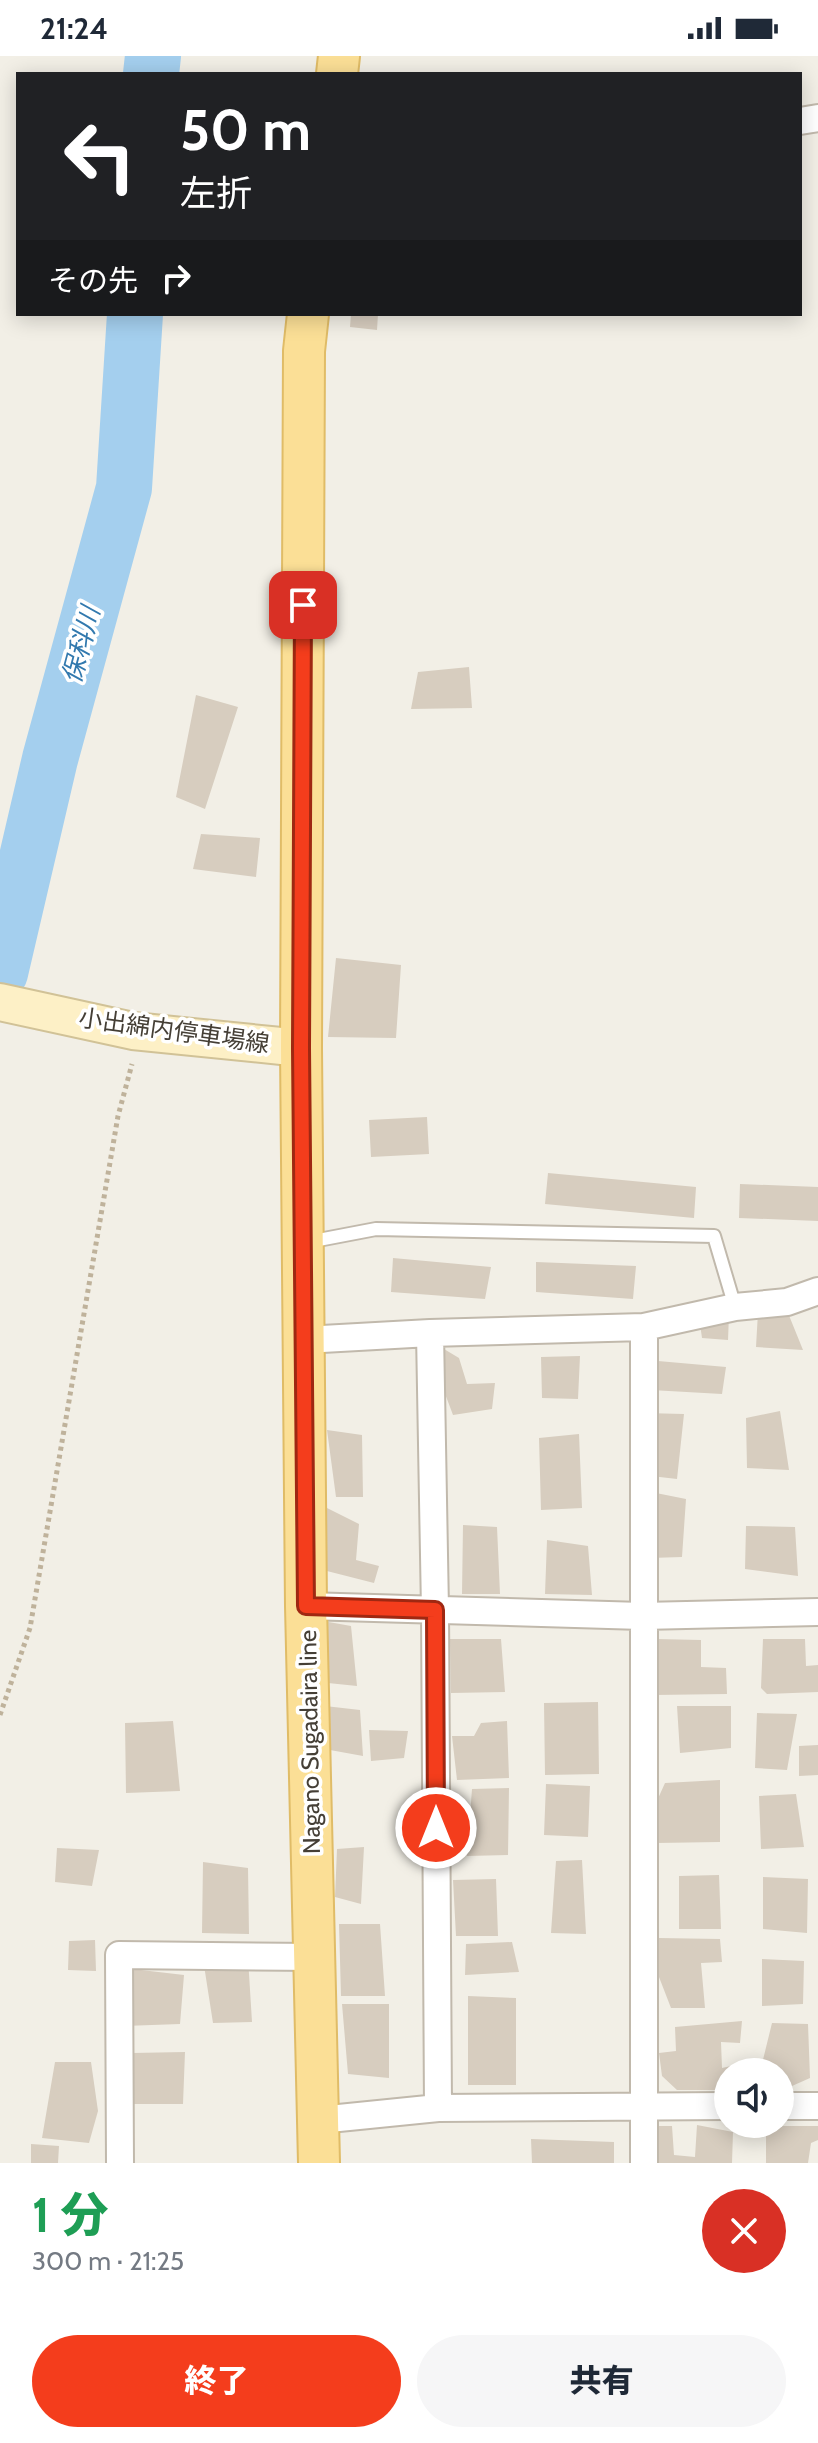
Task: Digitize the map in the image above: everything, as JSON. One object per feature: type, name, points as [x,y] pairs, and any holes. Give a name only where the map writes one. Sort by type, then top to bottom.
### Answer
[{"type":"main road","name":"Nagano Sugadaira line","points":[[308,316],[304,351],[301,1048],[306,1606],[319,2163]]},
{"type":"main road","name":"小出綿内停車場線","points":[[0,1002],[137,1032],[301,1048]]},
{"type":"street","points":[[304,1340],[644,1327],[735,1307],[787,1302],[818,1291]]},
{"type":"street","points":[[644,1327],[644,2163]]},
{"type":"street","points":[[430,1333],[438,2108]]},
{"type":"street","points":[[306,1606],[642,1616],[818,1612]]},
{"type":"street","points":[[120,2163],[119,1955],[315,1957]]},
{"type":"street","points":[[319,2120],[438,2108],[714,2106]]},
{"type":"street","points":[[794,2106],[818,2106]]},
{"type":"lane","points":[[303,1243],[376,1229],[714,1236],[735,1307]]},
{"type":"path","points":[[0,1715],[30,1628],[118,1116],[137,1032]]},
{"type":"building","points":[[351,316],[378,316],[377,330],[350,327]]},
{"type":"building","points":[[469,667],[472,708],[411,709],[418,672]]},
{"type":"building","points":[[196,695],[238,707],[205,809],[176,797]]},
{"type":"building","points":[[201,834],[260,838],[256,877],[193,869]]},
{"type":"building","points":[[336,958],[401,965],[396,1038],[328,1037]]},
{"type":"building","points":[[427,1117],[429,1154],[371,1157],[369,1120]]},
{"type":"building","points":[[548,1173],[696,1187],[694,1218],[545,1204]]},
{"type":"building","points":[[740,1184],[818,1187],[818,1221],[739,1218]]},
{"type":"building","points":[[393,1258],[491,1267],[485,1299],[391,1292]]},
{"type":"building","points":[[536,1262],[636,1266],[633,1299],[536,1292]]},
{"type":"building","points":[[758,1312],[788,1313],[803,1350],[756,1347]]},
{"type":"building","points":[[729,1315],[728,1340],[702,1338],[699,1317]]},
{"type":"building","points":[[444,1349],[459,1358],[467,1384],[495,1383],[492,1409],[453,1415],[444,1391]]},
{"type":"building","points":[[580,1356],[578,1399],[542,1398],[541,1357]]},
{"type":"building","points":[[658,1361],[726,1367],[722,1394],[651,1390]]},
{"type":"building","points":[[780,1411],[789,1470],[747,1468],[746,1418]]},
{"type":"building","points":[[644,1413],[684,1414],[677,1479],[651,1476]]},
{"type":"building","points":[[327,1430],[362,1435],[363,1497],[336,1497]]},
{"type":"building","points":[[579,1434],[582,1508],[541,1510],[539,1438]]},
{"type":"building","points":[[656,1493],[686,1499],[682,1557],[650,1558]]},
{"type":"building","points":[[327,1508],[359,1524],[356,1560],[379,1566],[374,1583],[323,1570]]},
{"type":"building","points":[[463,1525],[497,1527],[500,1594],[462,1594]]},
{"type":"building","points":[[746,1526],[795,1527],[798,1576],[745,1569]]},
{"type":"building","points":[[547,1540],[588,1546],[592,1595],[545,1594]]},
{"type":"building","points":[[323,1621],[351,1626],[357,1686],[328,1683]]},
{"type":"building","points":[[450,1639],[501,1639],[505,1692],[451,1693]]},
{"type":"building","points":[[656,1639],[701,1640],[701,1667],[726,1668],[727,1694],[654,1695]]},
{"type":"building","points":[[763,1639],[805,1639],[806,1666],[818,1665],[818,1692],[767,1694],[761,1688]]},
{"type":"building","points":[[598,1702],[599,1774],[545,1775],[544,1703]]},
{"type":"building","points":[[325,1706],[360,1710],[363,1756],[330,1750]]},
{"type":"building","points":[[677,1706],[731,1706],[731,1748],[680,1753]]},
{"type":"building","points":[[757,1713],[797,1714],[787,1770],[755,1768]]},
{"type":"building","points":[[173,1721],[180,1791],[126,1793],[125,1723]]},
{"type":"building","points":[[507,1721],[509,1778],[457,1780],[452,1736],[474,1736],[481,1723]]},
{"type":"building","points":[[369,1730],[408,1731],[404,1758],[371,1761]]},
{"type":"building","points":[[818,1745],[818,1775],[799,1776],[799,1746]]},
{"type":"building","points":[[720,1780],[720,1842],[656,1843],[656,1803],[665,1783]]},
{"type":"building","points":[[546,1784],[590,1786],[588,1837],[544,1835]]},
{"type":"building","points":[[509,1788],[508,1855],[467,1856],[472,1789]]},
{"type":"building","points":[[796,1794],[804,1847],[761,1849],[759,1796]]},
{"type":"building","points":[[364,1847],[361,1904],[335,1897],[337,1849]]},
{"type":"building","points":[[57,1848],[99,1850],[92,1886],[55,1882]]},
{"type":"building","points":[[582,1860],[586,1934],[551,1933],[556,1861]]},
{"type":"building","points":[[203,1862],[248,1868],[249,1934],[202,1933]]},
{"type":"building","points":[[719,1875],[721,1929],[679,1929],[679,1876]]},
{"type":"building","points":[[763,1877],[808,1879],[807,1933],[763,1929]]},
{"type":"building","points":[[496,1879],[498,1936],[456,1936],[453,1880]]},
{"type":"building","points":[[339,1924],[380,1924],[385,1996],[341,1996]]},
{"type":"building","points":[[659,1938],[720,1939],[722,1962],[701,1963],[705,2008],[671,2008],[659,1977]]},
{"type":"building","points":[[95,1940],[96,1971],[68,1970],[69,1941]]},
{"type":"building","points":[[512,1942],[519,1972],[465,1975],[466,1944]]},
{"type":"building","points":[[248,1958],[252,2022],[213,2023],[203,1959]]},
{"type":"building","points":[[762,1959],[804,1961],[803,2004],[762,2006]]},
{"type":"building","points":[[124,1968],[184,1975],[180,2024],[124,2026]]},
{"type":"building","points":[[468,1996],[516,1998],[516,2085],[468,2085]]},
{"type":"building","points":[[342,2004],[389,2004],[389,2078],[348,2074]]},
{"type":"building","points":[[742,2021],[740,2043],[721,2042],[722,2058],[714,2058],[714,2090],[677,2090],[662,2076],[659,2053],[676,2051],[675,2027]]},
{"type":"building","points":[[772,2023],[808,2024],[810,2078],[794,2085],[794,2058],[763,2058]]},
{"type":"building","points":[[185,2052],[183,2104],[132,2104],[132,2053]]},
{"type":"building","points":[[55,2062],[91,2062],[98,2111],[89,2143],[42,2138]]},
{"type":"building","points":[[697,2125],[714,2128],[714,2138],[733,2138],[732,2163],[651,2163],[650,2126],[672,2126],[674,2155],[695,2157]]},
{"type":"building","points":[[794,2126],[818,2126],[818,2140],[811,2143],[808,2163],[766,2163],[766,2138],[794,2138]]},
{"type":"building","points":[[531,2139],[614,2142],[614,2163],[532,2163]]},
{"type":"building","points":[[31,2144],[59,2146],[58,2163],[31,2163]]},
{"type":"waterway","name":"保科川","points":[[151,72],[153,56]]},
{"type":"waterway","name":"保科川","points":[[0,973],[50,759],[124,488],[135,316]]},
{"type":"route","points":[[303,605],[301,1048],[306,1606],[435,1610],[436,1828]]}]
